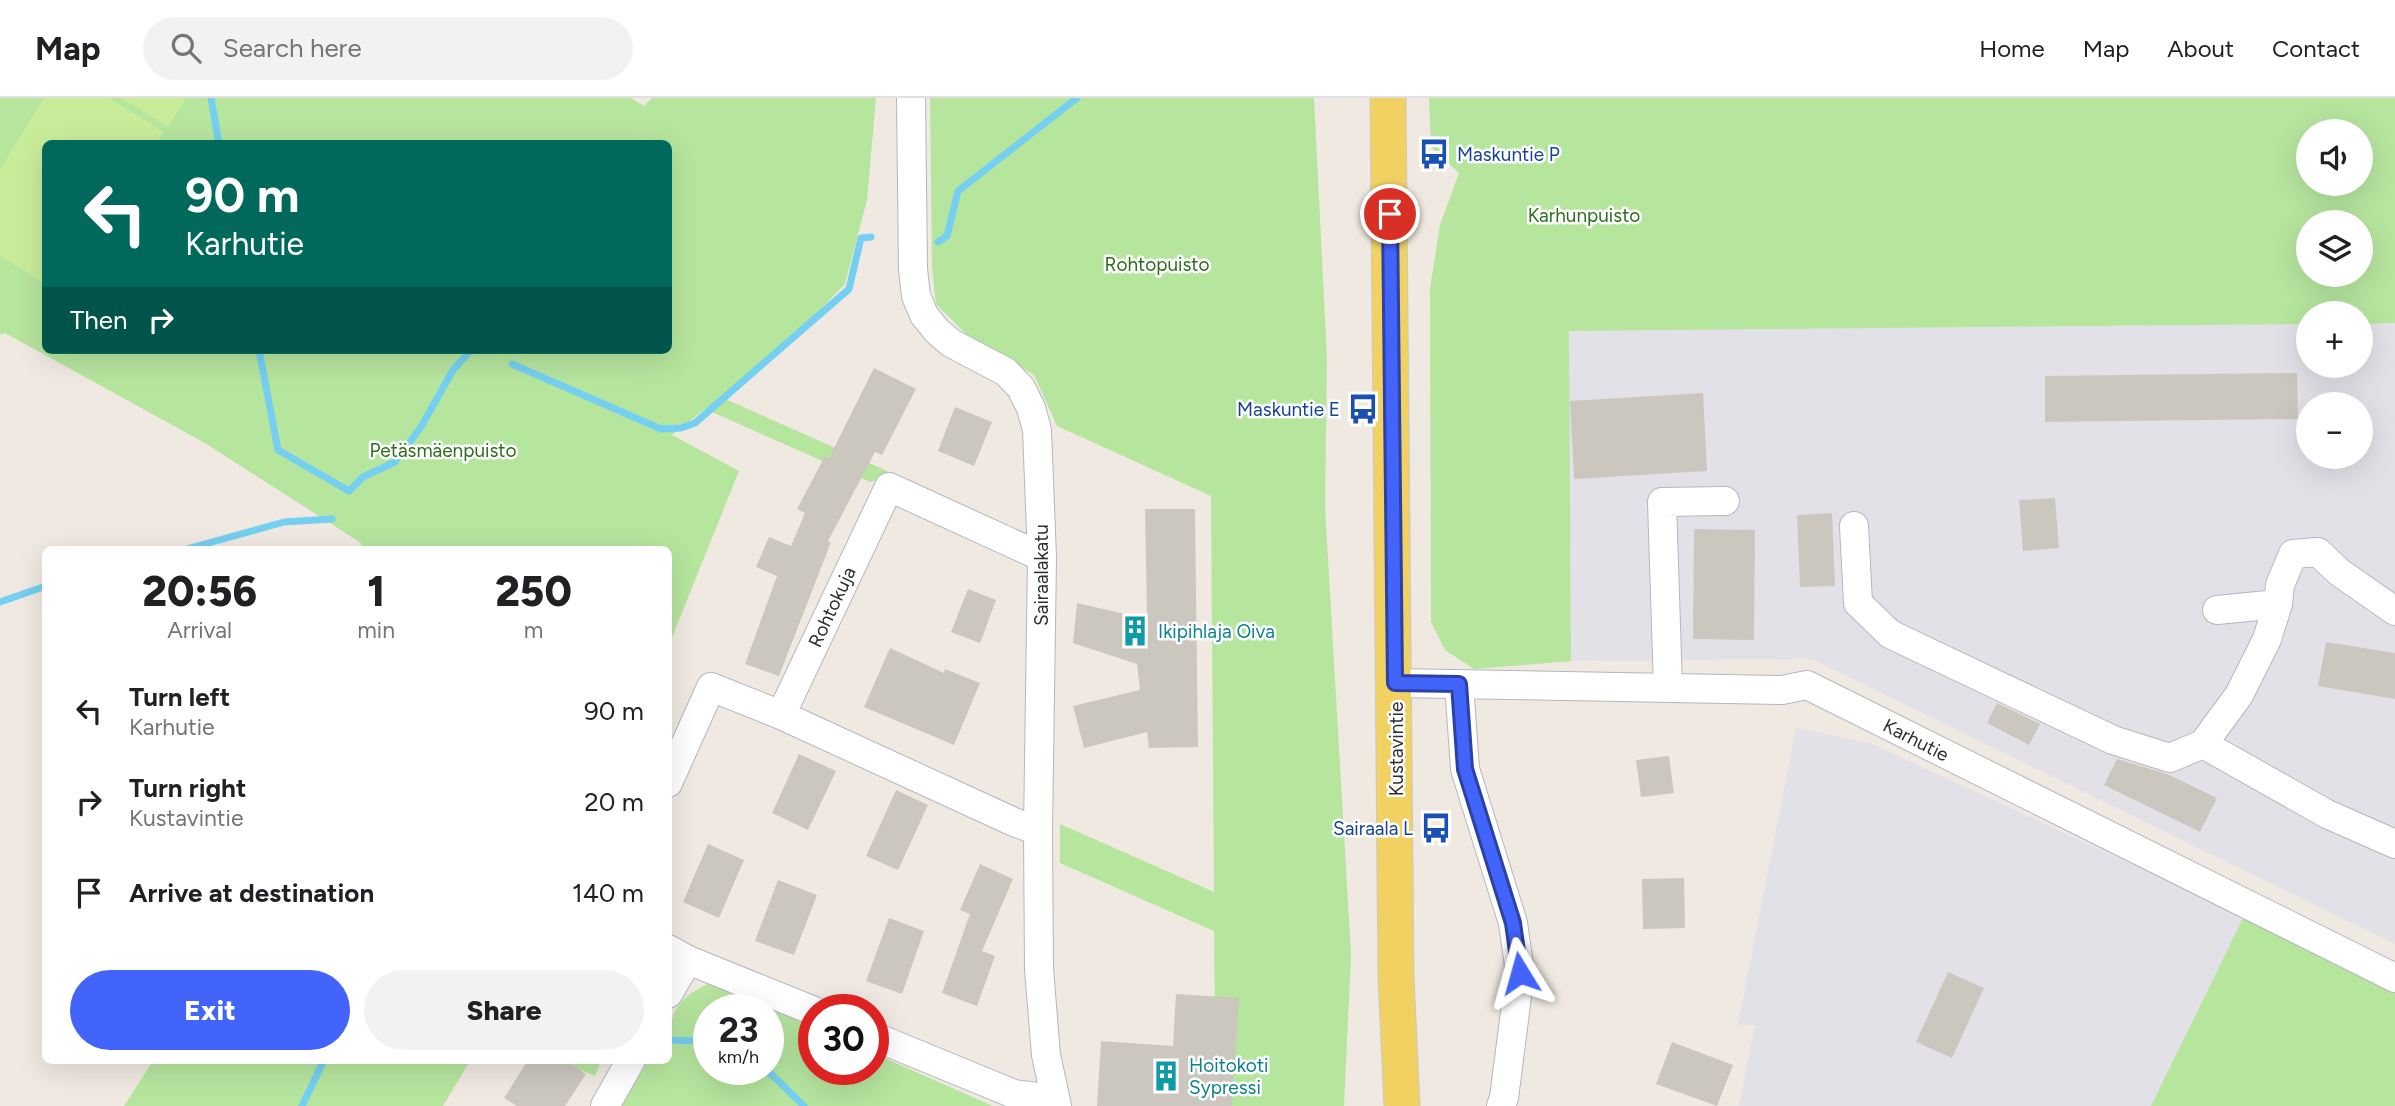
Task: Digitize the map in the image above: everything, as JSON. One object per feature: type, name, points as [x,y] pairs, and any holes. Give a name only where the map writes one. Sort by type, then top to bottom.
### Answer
[{"type":"main road","name":"Kustavintie","points":[[1388,98],[1396,977],[1402,1106]]},
{"type":"street","name":"Sairaalakatu","points":[[911,98],[913,269],[916,296],[937,331],[951,343],[1006,372],[1021,388],[1031,408],[1037,430],[1042,557],[1039,970],[1046,1055],[1056,1103]]},
{"type":"street","name":"Rohtokuja","points":[[781,715],[889,487],[1042,557]]},
{"type":"street","points":[[1668,688],[1662,502],[1725,501]]},
{"type":"street","points":[[1854,526],[1858,603],[1890,634],[2113,740],[2170,758],[2203,744],[2239,695],[2267,639],[2278,604],[2280,585],[2293,554],[2318,552],[2339,572],[2395,611]]},
{"type":"street","points":[[2217,610],[2278,604]]},
{"type":"street","name":"Karhutie","points":[[1395,683],[1782,690],[1807,685],[2395,978]]},
{"type":"street","points":[[1459,684],[1465,769],[1513,923],[1520,973],[1501,1106]]},
{"type":"street","points":[[672,774],[710,687],[781,715],[1038,831]]},
{"type":"street","points":[[2203,744],[2327,814],[2395,844]]},
{"type":"street","points":[[672,978],[678,954],[798,1005]]},
{"type":"street","points":[[889,1043],[1014,1094],[1056,1103]]},
{"type":"street","points":[[605,1106],[629,1064]]},
{"type":"shaded area","points":[[2395,323],[2395,944],[1812,659],[1571,661],[1568,331],[2296,324],[2296,378],[2373,378],[2373,324]]},
{"type":"shaded area","points":[[1796,728],[1870,743],[2244,916],[2151,1106],[1739,1106],[1755,1025],[1738,1025]]},
{"type":"green space","name":"Petäsmäenpuisto","points":[[0,98],[631,98],[644,106],[652,98],[876,98],[867,200],[845,284],[812,318],[721,397],[896,475],[870,482],[705,409],[672,435],[739,471],[672,638],[672,546],[361,546],[361,543],[205,443],[43,354],[672,354],[672,140],[42,140],[42,353],[5,333],[0,335]]},
{"type":"green space","points":[[44,98],[109,98],[164,132],[159,140],[42,140],[42,282],[0,256],[0,169]]},
{"type":"green space","points":[[122,98],[186,98],[168,127]]},
{"type":"green space","name":"Rohtopuisto","points":[[930,98],[1314,98],[1327,359],[1325,507],[1351,955],[1344,1106],[1216,1106],[1214,931],[1060,863],[1060,824],[1214,892],[1211,496],[1057,426],[1034,375],[969,337],[936,304],[932,268]]},
{"type":"green space","name":"Karhunpuisto","points":[[1429,98],[2395,98],[2395,323],[2373,324],[2373,301],[2296,301],[2296,324],[1569,331],[1571,661],[1474,669],[1445,650],[1431,622],[1430,288],[1440,225],[1459,173],[1431,147]]},
{"type":"green space","points":[[2244,916],[2395,991],[2395,1106],[2151,1106]]},
{"type":"green space","points":[[708,984],[721,985],[741,994],[693,994],[693,1085],[784,1085],[784,1013],[798,1019],[798,1085],[889,1085],[889,1060],[993,1106],[622,1106],[646,1064],[672,1064],[672,1021],[685,998]]},
{"type":"green space","points":[[151,1064],[468,1064],[443,1106],[124,1106]]},
{"type":"green space","points":[[567,1064],[600,1064],[595,1076]]},
{"type":"building","points":[[874,368],[916,389],[882,455],[875,452],[828,541],[831,542],[779,676],[745,664],[777,576],[756,567],[769,537],[791,546],[805,513],[797,509],[825,456],[829,458]]},
{"type":"building","points":[[2296,373],[2296,419],[2045,422],[2045,376]]},
{"type":"building","points":[[1703,393],[1707,471],[1574,479],[1570,401]]},
{"type":"building","points":[[955,407],[992,422],[974,466],[938,451]]},
{"type":"building","points":[[2055,498],[2059,548],[2023,551],[2019,500]]},
{"type":"building","name":"Ikipihlaja Oiva","points":[[1145,509],[1195,509],[1198,747],[1149,748],[1147,732],[1084,748],[1073,706],[1140,690],[1137,664],[1073,643],[1077,603],[1147,619]]},
{"type":"building","points":[[1832,513],[1835,586],[1800,587],[1797,515]]},
{"type":"building","points":[[1694,529],[1755,530],[1754,640],[1693,639]]},
{"type":"building","points":[[968,589],[996,600],[980,643],[951,632]]},
{"type":"building","points":[[2326,642],[2395,653],[2395,699],[2318,686]]},
{"type":"building","points":[[890,648],[944,673],[945,669],[980,683],[954,745],[864,707]]},
{"type":"building","points":[[1997,703],[2040,724],[2029,745],[1987,723]]},
{"type":"building","points":[[799,754],[836,771],[808,830],[772,813]]},
{"type":"building","points":[[1669,756],[1674,793],[1641,797],[1636,760]]},
{"type":"building","points":[[2117,759],[2167,774],[2217,798],[2200,832],[2104,785]]},
{"type":"building","points":[[896,790],[928,805],[898,870],[866,856]]},
{"type":"building","points":[[708,844],[744,860],[719,918],[683,902]]},
{"type":"building","points":[[980,864],[1013,879],[982,951],[995,956],[977,1006],[942,993],[970,914],[960,910]]},
{"type":"building","points":[[1684,878],[1685,928],[1643,929],[1642,879]]},
{"type":"building","points":[[778,880],[817,895],[794,955],[755,941]]},
{"type":"building","points":[[889,918],[924,931],[902,994],[866,981]]},
{"type":"building","points":[[1948,972],[1984,988],[1952,1058],[1916,1042]]},
{"type":"building","name":"Hoitokoti Sypressi","points":[[1176,994],[1239,998],[1232,1106],[1097,1106],[1101,1041],[1173,1046]]},
{"type":"building","points":[[1672,1042],[1733,1065],[1717,1106],[1656,1084]]},
{"type":"building","points":[[525,1064],[571,1064],[586,1074],[565,1106],[517,1106],[504,1098]]},
{"type":"waterway","points":[[211,98],[218,140]]},
{"type":"waterway","points":[[938,242],[947,236],[958,191],[1077,98]]},
{"type":"waterway","points":[[512,364],[661,429],[681,428],[695,423],[849,289],[861,238],[871,237]]},
{"type":"waterway","points":[[260,354],[278,450],[349,491],[363,477],[395,462],[421,427],[453,370],[467,354]]},
{"type":"waterway","points":[[197,546],[284,522],[332,519]]},
{"type":"waterway","points":[[0,602],[42,587]]},
{"type":"waterway","points":[[672,1040],[693,1041]]},
{"type":"waterway","points":[[302,1106],[322,1064]]},
{"type":"waterway","points":[[782,1085],[804,1106]]},
{"type":"place","name":"Maskuntie P","points":[[1434,154]]},
{"type":"place","name":"Maskuntie E","points":[[1363,409]]},
{"type":"place","name":"Ikipihlaja Oiva","points":[[1135,631]]},
{"type":"place","name":"Sairaala L","points":[[1436,828]]},
{"type":"place","name":"Hoitokoti Sypressi","points":[[1166,1076]]},
{"type":"route","points":[[1390,214],[1395,683],[1459,684],[1465,769],[1513,923],[1520,973]]}]
